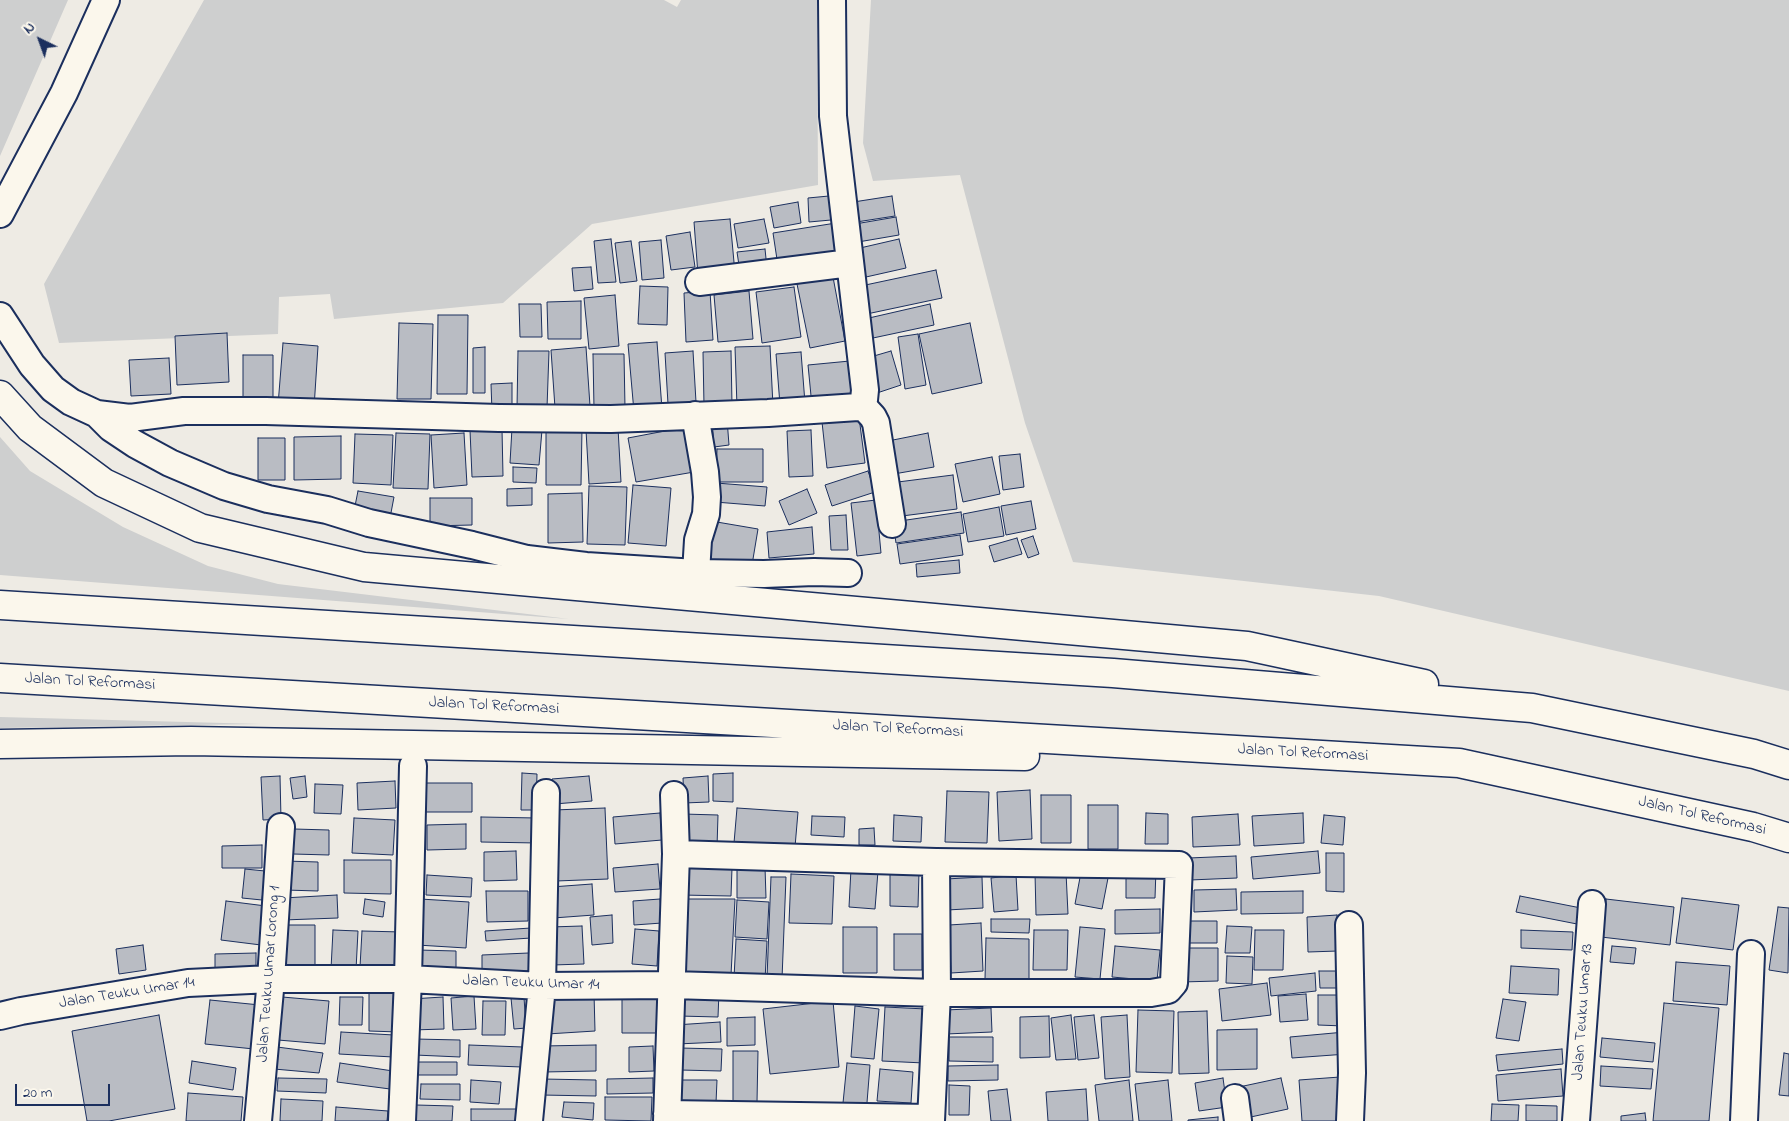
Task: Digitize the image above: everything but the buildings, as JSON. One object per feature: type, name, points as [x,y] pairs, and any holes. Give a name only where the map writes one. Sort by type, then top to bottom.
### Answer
[{"type":"highway","points":[[0,395],[30,428],[104,483],[200,528],[364,567],[1248,646],[1754,754],[1789,765]]},
{"type":"highway","points":[[0,605],[1113,673],[1532,708]]},
{"type":"highway","name":"Jalan Tol Reformasi","points":[[0,678],[1459,764],[1753,827],[1789,838]]},
{"type":"highway","points":[[0,744],[201,741],[1459,764]]},
{"type":"street","points":[[0,214],[64,93],[106,0]]},
{"type":"street","points":[[0,316],[32,365],[53,389],[71,402],[97,414],[130,418],[184,411],[266,411],[611,419],[858,407],[865,396],[865,390],[833,116],[832,0]]},
{"type":"street","points":[[699,282],[850,263]]},
{"type":"street","points":[[861,404],[876,423],[892,524]]},
{"type":"street","points":[[97,414],[112,428],[135,444],[170,463],[224,486],[268,499],[327,510],[369,523],[527,559],[586,566],[696,572],[764,574],[848,573]]},
{"type":"street","points":[[695,415],[705,472],[707,497],[706,514],[698,540],[696,572]]},
{"type":"street","points":[[402,1121],[408,979],[413,766]]},
{"type":"street","points":[[529,1121],[542,986],[546,793]]},
{"type":"street","points":[[674,795],[676,854],[667,1118],[931,1119],[937,993],[936,862],[676,854]]},
{"type":"street","name":"Jalan Teuku Umar Lorong 1","points":[[258,1121],[271,979],[281,827]]},
{"type":"street","name":"Jalan Teuku Umar 14","points":[[0,1016],[188,983],[271,979],[408,979],[542,986],[672,985],[937,993],[1151,993],[1168,990],[1172,987],[1176,978],[1179,864],[936,862]]},
{"type":"street","name":"Jalan Teuku Umar 13","points":[[1576,1121],[1592,904]]},
{"type":"street","points":[[1348,925],[1352,1073],[1350,1121]]},
{"type":"street","points":[[1744,1121],[1751,954]]},
{"type":"shaded area","points":[[0,0],[68,0],[0,156]]},
{"type":"shaded area","points":[[204,0],[664,0],[677,7],[681,0],[817,0],[818,185],[592,224],[503,303],[334,319],[330,294],[279,297],[278,334],[59,343],[44,284]]},
{"type":"shaded area","points":[[871,0],[1789,0],[1789,691],[1379,596],[1073,562],[1025,423],[960,175],[873,181],[863,143]]},
{"type":"shaded area","points":[[0,437],[30,471],[123,527],[208,566],[278,584],[569,619],[0,575]]},
{"type":"shaded area","points":[[0,717],[261,724],[0,728]]}]
